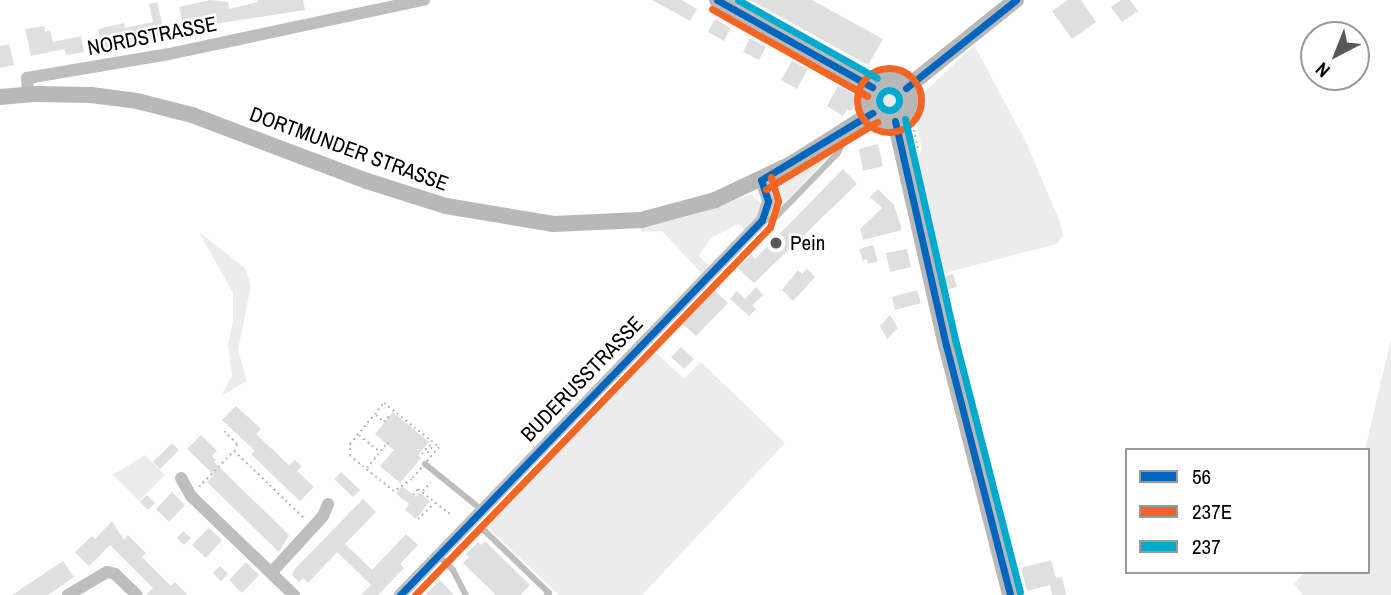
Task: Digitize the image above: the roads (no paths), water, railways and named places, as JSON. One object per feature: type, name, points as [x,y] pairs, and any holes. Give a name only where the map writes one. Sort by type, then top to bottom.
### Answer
[{"type":"main road","points":[[717,0],[872,87]]},
{"type":"main road","points":[[909,86],[1016,0]]},
{"type":"main road","points":[[891,79],[909,86],[910,103],[902,117],[895,121],[878,119],[872,113],[867,101],[872,87],[891,79]]},
{"type":"main road","name":"DORTMUNDER STRASSE","points":[[0,97],[28,94],[91,95],[136,101],[192,115],[367,181],[446,206],[553,224],[641,220],[715,200],[761,180],[872,113]]},
{"type":"main road","points":[[895,121],[944,334],[1010,595]]},
{"type":"street","name":"NORDSTRASSE","points":[[28,94],[26,78],[169,54],[424,0]]},
{"type":"street","points":[[761,180],[768,201],[762,220]]},
{"type":"street","name":"BUDERUSSTRASSE","points":[[400,595],[443,560],[482,510],[762,220]]},
{"type":"street","points":[[181,478],[191,496],[294,595]]},
{"type":"street","points":[[271,573],[313,527],[328,504]]},
{"type":"street","points":[[68,595],[111,572],[137,595]]},
{"type":"lane","points":[[762,220],[774,219],[837,153],[841,147],[837,135]]},
{"type":"lane","points":[[425,464],[482,510]]},
{"type":"lane","points":[[467,595],[443,560],[480,530],[485,531],[549,593],[547,595]]},
{"type":"place","name":"Pein","points":[[776,243]]}]
